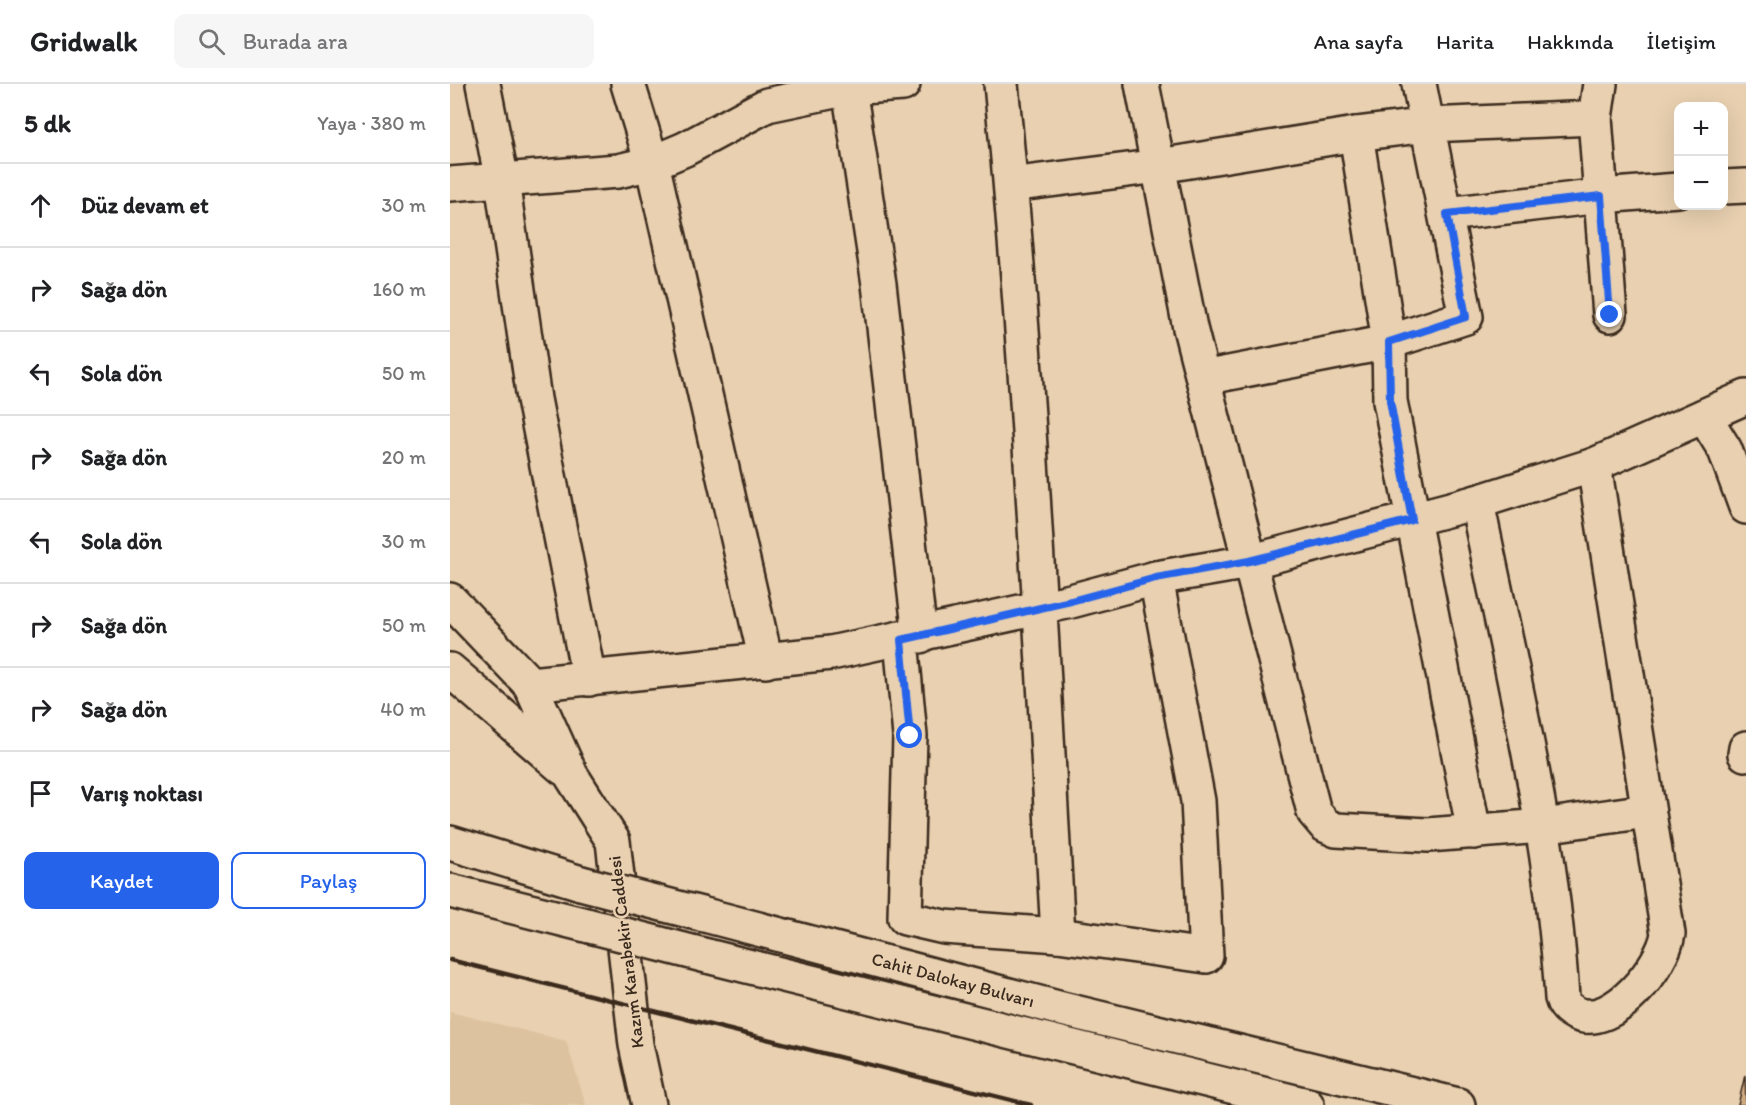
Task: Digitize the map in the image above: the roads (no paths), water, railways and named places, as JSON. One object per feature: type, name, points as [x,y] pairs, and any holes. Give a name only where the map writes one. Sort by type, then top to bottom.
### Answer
[{"type":"street","points":[[483,84],[502,181],[534,399],[590,679]]},
{"type":"street","points":[[628,84],[652,163],[766,661]]},
{"type":"street","points":[[450,184],[618,171],[652,163],[685,149],[766,95],[903,84]]},
{"type":"street","points":[[1001,84],[1011,185],[1040,608],[1058,935]]},
{"type":"street","points":[[1142,84],[1190,328],[1314,812],[1325,825],[1336,830],[1428,835],[1543,826],[1647,811]]},
{"type":"street","points":[[1203,378],[1389,342],[1466,317],[1419,84]]},
{"type":"street","points":[[1600,84],[1596,118],[1610,315]]},
{"type":"street","points":[[849,88],[879,284],[910,638],[905,918],[944,927],[1058,935],[1206,956],[1198,801],[1156,578]]},
{"type":"street","points":[[1011,185],[1159,166],[1428,124],[1596,118]]},
{"type":"street","points":[[1356,134],[1389,342],[1390,401],[1474,832]]},
{"type":"street","points":[[1728,187],[1746,186]]},
{"type":"street","points":[[1447,214],[1601,196],[1674,190]]},
{"type":"street","points":[[530,684],[831,653],[910,638],[1156,578],[1249,561],[1477,502],[1594,465],[1746,397]]},
{"type":"street","points":[[1704,416],[1729,459],[1746,507]]},
{"type":"street","points":[[1477,502],[1543,826],[1558,925],[1564,1005],[1578,1014],[1595,1017],[1612,1010],[1654,969],[1667,943],[1668,934],[1594,465]]},
{"type":"street","points":[[450,600],[530,684],[571,775]]},
{"type":"street","points":[[450,670],[571,775]]},
{"type":"street","points":[[1745,754],[1746,748]]},
{"type":"street","name":"Kazım Karabekir Caddesi","points":[[571,775],[613,842],[636,1045],[649,1105]]},
{"type":"street","name":"Cahit Dalokay Bulvarı","points":[[450,843],[581,883],[1062,1009],[1458,1105]]},
{"type":"street","name":"Cahit Dalokay Bulvarı","points":[[450,891],[1307,1105]]},
{"type":"railway","points":[[450,960],[1031,1105]]}]
